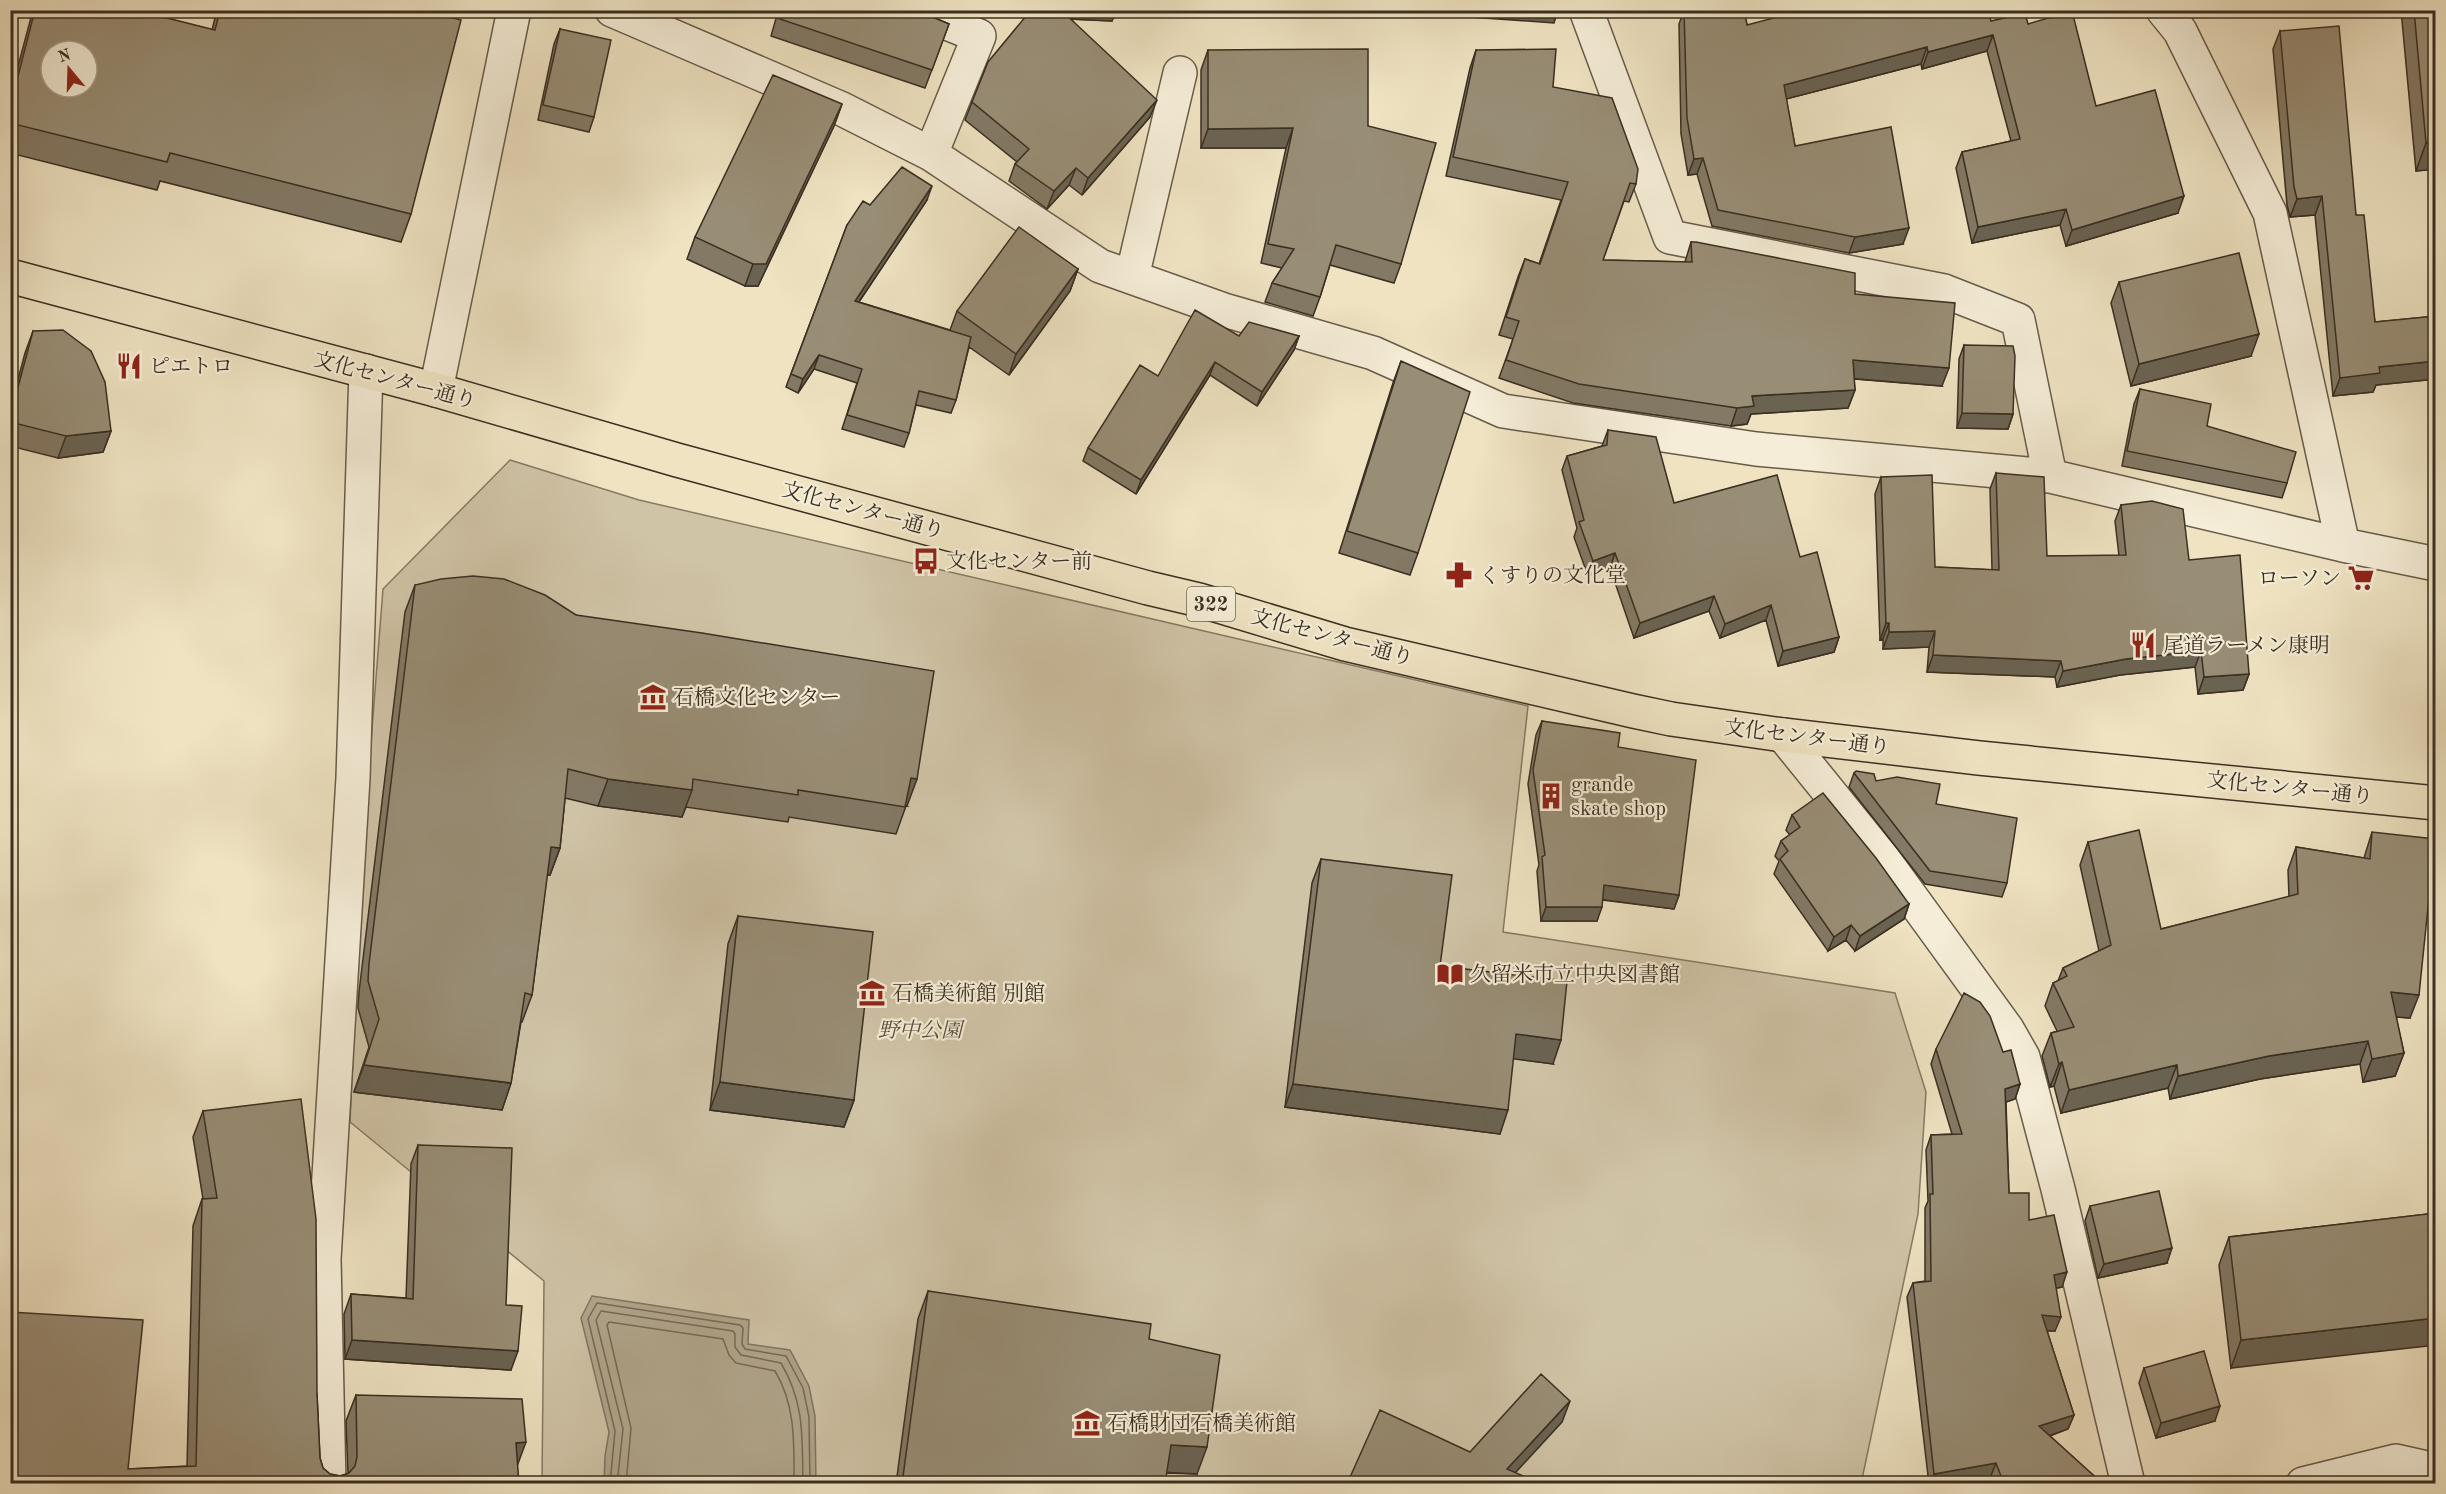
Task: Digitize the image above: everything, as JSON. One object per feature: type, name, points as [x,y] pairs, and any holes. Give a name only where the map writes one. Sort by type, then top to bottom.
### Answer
[{"type":"highway","name":"文化センター通り","points":[[10,276],[436,390],[677,460],[1199,600],[1345,644],[1671,719],[1783,735],[1979,758],[2436,803]]},
{"type":"street","points":[[436,390],[514,10]]},
{"type":"street","points":[[915,10],[979,36],[931,154]]},
{"type":"street","points":[[1586,10],[1670,237],[1944,291],[2018,320],[2050,476]]},
{"type":"street","points":[[2163,10],[2180,30],[2270,213],[2343,545]]},
{"type":"street","points":[[628,14],[842,109],[931,154],[1100,266],[1224,310],[1373,353],[1503,411],[1756,449],[2050,476],[2343,545],[2436,564]]},
{"type":"street","points":[[1132,277],[1180,73]]},
{"type":"street","points":[[329,1484],[324,1259],[353,778],[366,371]]},
{"type":"street","points":[[1783,735],[1885,861],[2007,1029],[2023,1057],[2058,1189],[2128,1484]]},
{"type":"street","points":[[2303,1484],[2396,1461],[2436,1470]]},
{"type":"green space","name":"野中公園","points":[[510,460],[639,500],[1528,706],[1503,932],[1895,993],[1926,1092],[1918,1214],[1861,1484],[542,1483],[544,1281],[350,1122],[362,857],[383,589]]},
{"type":"water","points":[[592,1296],[749,1320],[748,1344],[790,1350],[809,1386],[815,1416],[816,1483],[604,1483],[609,1432],[581,1318]]},
{"type":"building","points":[[35,10],[135,10],[215,30],[220,10],[423,10],[461,20],[411,214],[170,153],[167,162],[10,123],[10,107]]},
{"type":"building","points":[[779,10],[916,10],[949,24],[932,70],[777,18]]},
{"type":"building","points":[[1031,10],[1061,10],[1157,100],[1088,178],[1076,168],[1054,191],[1015,164],[1029,149],[972,102],[988,62]]},
{"type":"building","points":[[1684,10],[1744,10],[1747,25],[1803,10],[1988,10],[1991,21],[2025,13],[2028,24],[2072,11],[2096,106],[2155,90],[2184,196],[2072,230],[2066,209],[1978,227],[1962,152],[2020,139],[1993,35],[1928,52],[1927,47],[1784,85],[1795,146],[1891,127],[1909,228],[1855,237],[1718,210],[1703,158],[1694,159],[1687,118]]},
{"type":"building","points":[[2414,10],[2436,10],[2436,142],[2426,143]]},
{"type":"building","points":[[2339,26],[2356,215],[2364,215],[2375,322],[2436,316],[2436,361],[2379,367],[2380,373],[2340,378],[2322,196],[2297,199],[2280,31]]},
{"type":"building","points":[[560,29],[611,40],[594,117],[543,105]]},
{"type":"building","points":[[1368,49],[1368,126],[1436,143],[1401,264],[1336,245],[1320,297],[1272,283],[1294,249],[1268,244],[1293,128],[1208,129],[1208,50]]},
{"type":"building","points":[[1556,49],[1553,87],[1612,98],[1638,169],[1636,184],[1630,183],[1603,260],[1692,262],[1691,242],[1696,242],[1855,273],[1855,294],[1955,303],[1949,368],[1853,360],[1855,390],[1752,396],[1754,406],[1737,408],[1579,384],[1506,360],[1519,321],[1506,317],[1525,259],[1540,264],[1568,182],[1453,157],[1476,50]]},
{"type":"building","points":[[773,75],[842,104],[766,264],[753,264],[695,237]]},
{"type":"building","points":[[902,167],[932,186],[855,301],[971,337],[956,400],[919,391],[909,433],[847,415],[862,369],[819,355],[803,379],[791,374],[847,225],[863,201],[870,205]]},
{"type":"building","points":[[1019,227],[1078,269],[1016,354],[957,311]]},
{"type":"building","points":[[2239,253],[2259,334],[2139,364],[2119,282]]},
{"type":"building","points":[[1195,310],[1239,336],[1249,322],[1299,336],[1262,392],[1215,362],[1141,480],[1088,448],[1140,365],[1158,376]]},
{"type":"building","points":[[63,330],[91,351],[105,382],[111,431],[66,436],[10,422],[33,331]]},
{"type":"building","points":[[1964,345],[2013,346],[2015,356],[2013,414],[1962,413]]},
{"type":"building","points":[[1401,361],[1470,392],[1418,553],[1347,531]]},
{"type":"building","points":[[2140,389],[2211,404],[2207,426],[2296,452],[2287,483],[2127,451]]},
{"type":"building","points":[[1608,430],[1656,437],[1674,503],[1777,475],[1800,557],[1817,552],[1839,637],[1783,651],[1771,605],[1725,624],[1714,596],[1640,623],[1615,553],[1593,561],[1579,522],[1584,520],[1567,456],[1607,445]]},
{"type":"building","points":[[1996,473],[2044,477],[2047,556],[2126,555],[2121,505],[2152,501],[2183,509],[2189,560],[2240,555],[2249,674],[2204,677],[2201,651],[2126,659],[2063,671],[2061,661],[1933,655],[1935,631],[1889,632],[1889,623],[1886,623],[1881,477],[1932,475],[1935,567],[1999,570]]},
{"type":"building","points":[[473,576],[504,579],[545,595],[576,615],[934,671],[917,779],[911,778],[905,807],[798,790],[798,795],[693,779],[692,790],[608,779],[568,769],[560,848],[551,847],[532,995],[525,993],[511,1083],[364,1065],[379,1019],[368,981],[369,964],[415,585],[441,579]]},
{"type":"building","points":[[1542,721],[1620,733],[1618,747],[1696,760],[1679,895],[1604,885],[1602,907],[1546,907],[1542,857],[1545,855],[1533,770]]},
{"type":"building","points":[[1856,771],[1874,774],[1876,781],[1897,777],[1940,784],[1936,804],[2017,818],[2007,883],[1930,871],[1854,773]]},
{"type":"building","points":[[1823,793],[1876,858],[1909,904],[1860,936],[1851,925],[1834,937],[1780,859],[1788,851],[1781,841],[1800,827],[1792,815]]},
{"type":"building","points":[[2139,830],[2161,929],[2298,894],[2296,847],[2370,859],[2372,832],[2435,839],[2419,995],[2391,992],[2404,1053],[2372,1059],[2368,1041],[2269,1056],[2178,1076],[2177,1065],[2069,1090],[2051,1033],[2074,1027],[2053,983],[2067,976],[2063,968],[2111,945],[2088,842]]},
{"type":"building","points":[[1321,859],[1452,875],[1440,966],[1567,981],[1561,1040],[1516,1034],[1508,1110],[1293,1084]]},
{"type":"building","points":[[738,916],[873,932],[854,1100],[720,1082]]},
{"type":"building","points":[[1964,993],[1980,1002],[1990,1016],[2003,1052],[2011,1050],[2020,1084],[2005,1089],[2009,1193],[2029,1193],[2029,1220],[2054,1215],[2067,1272],[2054,1275],[2061,1317],[2042,1315],[2074,1415],[2039,1426],[2103,1484],[2004,1484],[1996,1463],[1934,1474],[1913,1283],[1931,1281],[1930,1194],[1933,1194],[1931,1135],[1962,1134],[1936,1049]]},
{"type":"building","points":[[301,1099],[316,1219],[317,1394],[320,1458],[323,1468],[330,1474],[340,1476],[349,1473],[355,1466],[357,1457],[356,1395],[522,1399],[526,1442],[516,1443],[519,1484],[10,1484],[10,1312],[143,1320],[128,1469],[196,1466],[202,1199],[217,1198],[203,1111]]},
{"type":"building","points":[[418,1145],[512,1148],[506,1305],[522,1306],[518,1351],[352,1340],[351,1294],[413,1299]]},
{"type":"building","points":[[2159,1191],[2172,1248],[2104,1264],[2090,1206]]},
{"type":"building","points":[[2436,1213],[2436,1318],[2241,1340],[2229,1237]]},
{"type":"building","points":[[928,1291],[1151,1324],[1149,1339],[1220,1355],[1207,1447],[1171,1445],[1165,1484],[902,1484]]},
{"type":"building","points":[[2204,1351],[2220,1406],[2161,1423],[2144,1368]]},
{"type":"building","points":[[1541,1374],[1570,1401],[1507,1469],[1537,1482],[1536,1484],[1347,1484],[1380,1410],[1470,1452]]},
{"type":"building","points":[[2436,1482],[2436,1484],[2413,1484]]},
{"type":"place","name":"ピエトロ","points":[[129,366]]},
{"type":"place","name":"文化センター前","points":[[926,561]]},
{"type":"place","name":"くすりの文化堂","points":[[1459,575]]},
{"type":"place","name":"ローソン","points":[[2361,578]]},
{"type":"place","name":"尾道ラーメン康明","points":[[2143,645]]},
{"type":"place","name":"石橋文化センター","points":[[653,697]]},
{"type":"place","name":"grande skate shop","points":[[1551,796]]},
{"type":"place","name":"久留米市立中央図書館","points":[[1450,974]]},
{"type":"place","name":"石橋美術館 別館","points":[[872,993]]},
{"type":"place","name":"石橋財団石橋美術館","points":[[1087,1423]]}]
